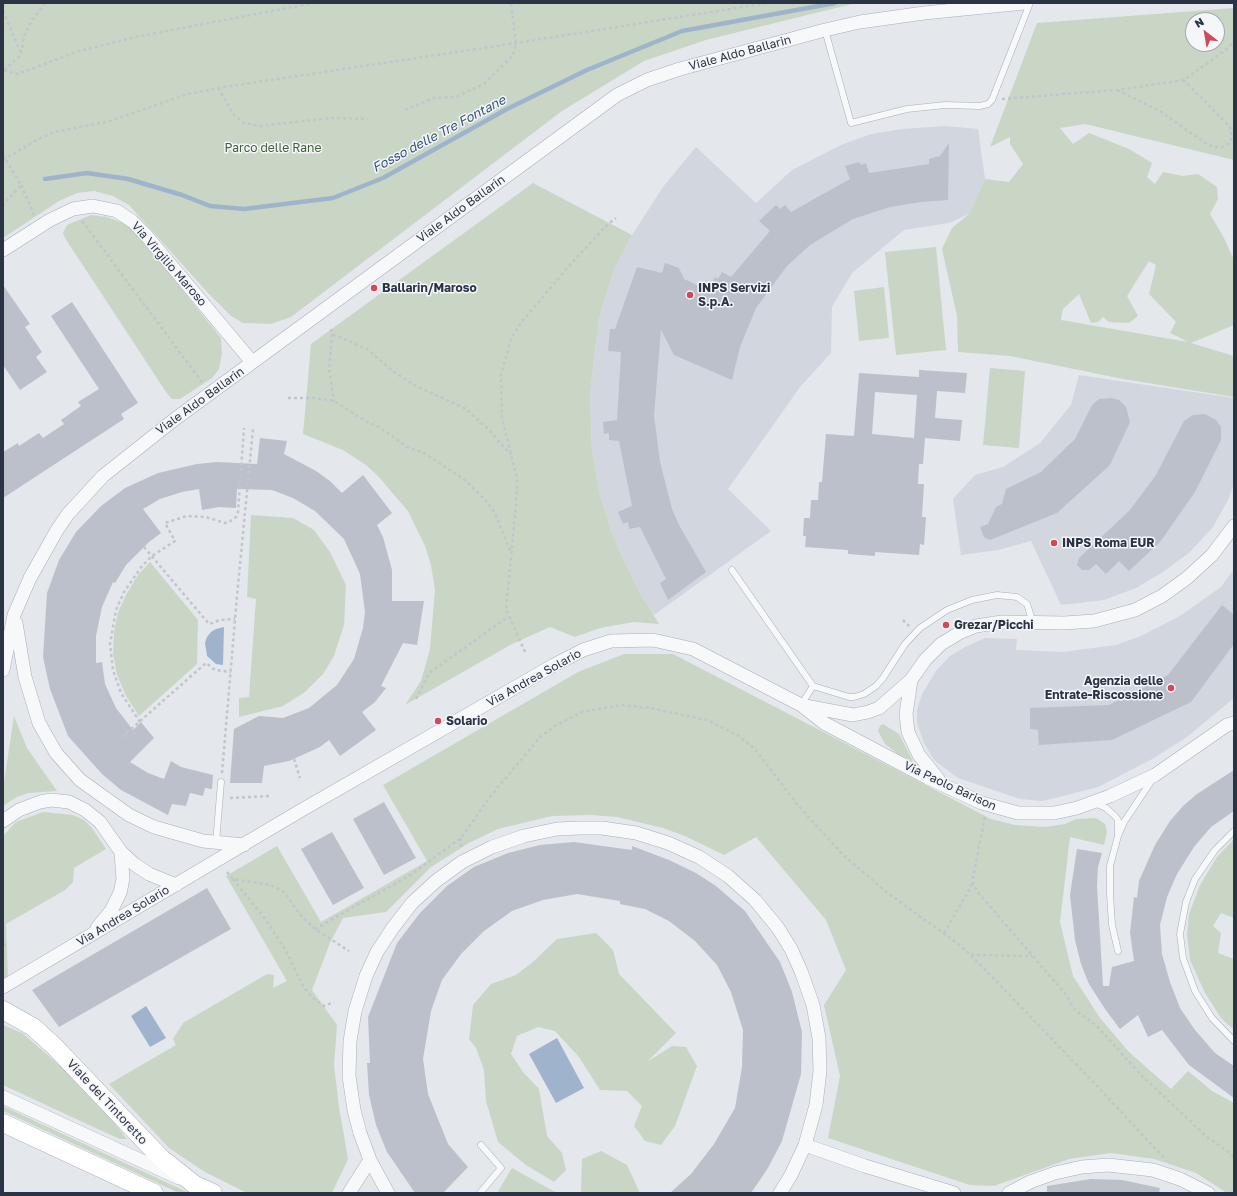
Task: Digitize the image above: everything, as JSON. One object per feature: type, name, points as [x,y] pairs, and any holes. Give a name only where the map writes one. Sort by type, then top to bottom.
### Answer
[{"type":"main road","name":"Viale del Tintoretto","points":[[3,1010],[21,1019],[41,1034],[156,1154],[195,1185],[213,1193]]},
{"type":"main road","points":[[3,1123],[154,1193]]},
{"type":"street","name":"Viale Aldo Ballarin","points":[[3,670],[14,615],[37,564],[57,530],[79,500],[128,455],[252,362],[625,90],[655,77],[685,68],[860,22],[924,13],[1024,3]]},
{"type":"street","name":"Via Virgilio Maroso","points":[[3,250],[40,226],[73,209],[86,206],[104,207],[117,211],[132,221],[145,234],[252,362]]},
{"type":"street","points":[[801,705],[837,713],[860,714],[885,704],[911,680],[925,660],[950,638],[982,625],[1011,622],[1064,623],[1098,620],[1128,612],[1149,604],[1187,578],[1212,554],[1234,526]]},
{"type":"street","points":[[14,615],[30,696],[39,723],[47,741],[61,760],[80,780],[129,815],[181,836],[216,843],[244,845]]},
{"type":"street","name":"Via Andrea Solario","points":[[3,987],[559,662],[592,647],[611,641],[653,640],[686,647],[801,705]]},
{"type":"street","points":[[911,680],[906,714],[908,732],[912,744],[926,765],[946,786]]},
{"type":"street","name":"Via Paolo Barison","points":[[801,705],[824,723],[946,786],[988,805],[1018,813],[1035,814],[1067,811],[1094,802],[1155,775],[1232,722]]},
{"type":"street","points":[[3,821],[19,810],[40,802],[51,800],[69,802],[85,810],[96,818],[112,837],[121,852],[148,874],[176,885]]},
{"type":"street","points":[[388,1193],[370,1160],[360,1133],[354,1110],[349,1076],[349,1052],[352,1029],[360,994],[369,968],[387,936],[420,896],[444,875],[467,860],[492,847],[524,836],[557,830],[602,828],[636,833],[657,839],[688,852],[718,869],[755,900],[778,928],[801,971],[813,1005],[817,1027],[820,1049],[819,1083],[814,1116],[805,1145],[791,1175],[780,1193]]},
{"type":"street","points":[[90,937],[111,911],[120,894],[124,874],[121,852]]},
{"type":"street","points":[[3,1097],[195,1185]]},
{"type":"street","points":[[805,1145],[865,1166],[954,1193]]},
{"type":"street","points":[[349,1193],[370,1160]]},
{"type":"street","points":[[1009,1193],[1047,1176],[1091,1166],[1135,1167],[1170,1176],[1208,1193]]},
{"type":"lane","points":[[825,30],[851,123],[908,109],[945,105],[980,106],[988,104],[992,100],[1030,3]]},
{"type":"lane","points":[[732,570],[813,686],[849,697],[864,694],[876,686],[913,635],[942,613],[955,606],[982,598],[1005,595],[1017,597],[1027,604],[1033,623]]},
{"type":"lane","points":[[801,705],[813,686]]},
{"type":"lane","points":[[1118,951],[1112,925],[1110,866],[1118,836],[1133,806],[1155,775]]},
{"type":"lane","points":[[216,843],[221,782]]},
{"type":"lane","points":[[1094,802],[1106,808],[1118,820],[1118,836]]},
{"type":"lane","points":[[1234,831],[1215,850],[1195,879],[1186,902],[1180,934],[1183,958],[1195,991],[1212,1018],[1234,1041]]},
{"type":"lane","points":[[480,1193],[501,1168],[481,1145]]},
{"type":"path","points":[[3,7],[4,3]]},
{"type":"path","points":[[3,70],[21,55],[24,38],[29,25],[46,3]]},
{"type":"path","points":[[3,70],[18,74],[79,51],[135,37],[314,3]]},
{"type":"path","points":[[405,110],[434,98],[455,97],[484,84],[513,55],[516,43],[511,3]]},
{"type":"path","points":[[4,160],[38,139],[55,132],[110,120],[188,94],[218,88],[768,3]]},
{"type":"path","points":[[3,12],[21,55]]},
{"type":"path","points":[[992,100],[1117,90],[1184,80],[1228,48],[1234,40]]},
{"type":"path","points":[[1117,90],[1160,110],[1208,145],[1220,148],[1228,144],[1232,138],[1230,127],[1184,80]]},
{"type":"path","points":[[218,88],[234,115],[244,123],[260,126],[331,118],[368,119]]},
{"type":"path","points":[[3,155],[4,160],[20,185],[40,226]]},
{"type":"path","points":[[3,205],[20,185]]},
{"type":"path","points":[[73,209],[211,393]]},
{"type":"path","points":[[525,652],[508,617],[506,609],[506,592],[516,505],[517,478],[502,418],[500,396],[501,374],[512,337],[520,324],[568,266],[608,224],[616,218]]},
{"type":"path","points":[[331,329],[332,334],[329,370],[334,401]]},
{"type":"path","points":[[332,334],[368,349],[394,372],[414,385],[466,409],[489,430],[511,456]]},
{"type":"path","points":[[288,398],[315,398],[334,401],[367,422],[379,427],[407,447],[424,454],[464,480],[487,502],[494,513],[511,554]]},
{"type":"path","points":[[140,722],[129,707],[116,683],[110,644],[116,610],[124,592],[142,566],[152,556],[175,541],[165,523],[187,516],[206,517],[225,523],[236,517],[238,512],[244,428]]},
{"type":"path","points":[[221,782],[253,429]]},
{"type":"path","points":[[144,547],[209,624],[220,620],[235,619]]},
{"type":"path","points":[[416,699],[429,673],[508,617]]},
{"type":"path","points":[[903,620],[909,626]]},
{"type":"path","points":[[122,737],[206,663],[215,670],[231,672]]},
{"type":"path","points":[[315,929],[409,876],[460,838],[494,792],[540,737],[555,726],[582,712],[621,705],[650,708],[707,720],[740,736],[755,749],[797,804],[844,856],[889,894],[944,933],[971,955],[1165,1159],[1170,1176]]},
{"type":"path","points":[[294,759],[300,778]]},
{"type":"path","points":[[228,805],[228,798],[271,796]]},
{"type":"path","points":[[988,805],[973,877],[973,883],[977,891],[1067,996],[1074,1010],[1097,1026],[1142,1076],[1207,1137],[1234,1156]]},
{"type":"path","points":[[227,872],[266,920],[286,951],[304,988],[313,998],[324,1006],[334,1002]]},
{"type":"path","points":[[233,879],[272,885],[284,892],[302,917],[315,929],[349,951]]},
{"type":"path","points":[[944,933],[973,883]]},
{"type":"path","points":[[3,944],[7,945]]},
{"type":"path","points":[[971,955],[1032,956]]},
{"type":"shaded area","points":[[945,126],[978,129],[985,179],[969,214],[949,223],[904,230],[852,273],[832,307],[831,353],[800,387],[728,489],[771,531],[654,615],[635,584],[612,534],[600,495],[592,451],[590,393],[599,319],[614,269],[632,235],[663,187],[696,147],[756,203],[792,170],[841,145],[871,134],[902,129]]},
{"type":"shaded area","name":"INPS Roma EUR","points":[[1079,375],[1234,398],[1234,483],[1228,500],[1213,527],[1190,552],[1163,572],[1136,588],[1104,600],[1061,605],[1031,541],[998,550],[961,555],[953,499],[975,475],[1003,467],[1040,443],[1071,405]]},
{"type":"shaded area","name":"Agenzia delle Entrate-Riscossione","points":[[1234,569],[1234,698],[1187,737],[1152,759],[1098,787],[1043,801],[1020,799],[958,778],[934,760],[924,743],[917,723],[917,710],[922,694],[936,671],[950,656],[985,638],[1017,639],[1016,650],[1062,652],[1116,645],[1141,636],[1180,616],[1221,587]]},
{"type":"green space","name":"Parco delle Rane","points":[[3,3],[856,3],[706,40],[644,61],[562,111],[291,317],[271,324],[243,323],[231,316],[208,293],[129,205],[113,196],[94,191],[77,193],[59,201],[3,238]]},
{"type":"green space","points":[[1234,8],[1234,160],[1085,124],[1060,128],[1073,144],[1089,133],[1129,149],[1152,163],[1147,177],[1155,184],[1163,172],[1183,176],[1198,174],[1217,187],[1218,199],[1210,214],[1224,238],[1234,260],[1234,325],[1191,343],[1234,356],[1234,397],[1123,379],[1010,356],[958,352],[957,316],[942,249],[952,228],[969,214],[985,179],[1009,182],[1023,164],[1010,144],[1010,137],[990,147],[1037,23]],"holes":[[[1149,261],[1156,265],[1149,294],[1176,322],[1170,333],[1188,342],[1061,320],[1063,309],[1079,294],[1091,323],[1098,322],[1103,317],[1109,322],[1129,323],[1138,316],[1127,296]]]},
{"type":"green space","points":[[533,183],[632,235],[614,269],[599,319],[590,393],[592,451],[600,495],[612,534],[635,584],[659,624],[634,622],[600,628],[575,637],[550,627],[512,644],[405,705],[421,681],[430,649],[435,590],[431,565],[425,546],[408,511],[378,476],[366,465],[343,450],[303,434],[311,344]]},
{"type":"green space","points":[[91,215],[107,217],[126,224],[136,232],[221,338],[222,353],[219,369],[212,378],[180,399],[172,399],[166,392],[65,238],[63,233],[67,225]]},
{"type":"green space","points":[[936,247],[946,350],[896,355],[885,252]]},
{"type":"green space","points":[[884,287],[889,338],[859,341],[854,291]]},
{"type":"green space","points":[[990,368],[1025,371],[1019,448],[983,445]]},
{"type":"green space","points":[[251,515],[293,518],[314,530],[330,552],[346,585],[344,625],[334,656],[323,674],[305,692],[283,706],[239,717],[239,698],[249,697],[256,599],[247,597]]},
{"type":"green space","points":[[150,562],[198,620],[197,664],[139,716],[126,696],[117,675],[113,654],[114,632],[118,612],[127,593],[138,575]]},
{"type":"green space","points":[[624,654],[673,654],[991,819],[1015,825],[1045,827],[1065,824],[1076,819],[1096,818],[1105,824],[1107,832],[1104,845],[1070,837],[1060,922],[1073,976],[1100,1018],[1129,1052],[1171,1089],[1188,1071],[1212,1091],[1234,1103],[1234,1193],[1227,1193],[1196,1173],[1154,1159],[1111,1153],[1069,1159],[994,1186],[970,1185],[828,1138],[840,1076],[824,1005],[846,970],[826,920],[756,837],[724,855],[685,836],[663,828],[617,817],[591,815],[552,816],[498,829],[469,843],[431,867],[386,912],[343,918],[330,943],[312,990],[337,1025],[334,1065],[339,1107],[348,1159],[332,1193],[247,1193],[205,1172],[169,1148],[109,1084],[176,1045],[173,1039],[183,1023],[267,974],[274,975],[273,988],[287,981],[226,876],[277,846],[321,922],[427,861],[383,785],[578,672]]},
{"type":"green space","points":[[14,716],[27,748],[57,791],[28,793],[17,797],[3,806],[3,789]]},
{"type":"green space","points":[[883,724],[899,734],[913,761],[899,755],[885,744],[878,731],[880,726]]},
{"type":"green space","points":[[43,812],[73,815],[84,820],[92,828],[106,849],[74,868],[73,882],[65,890],[6,924],[8,980],[3,980],[3,836],[16,822]]},
{"type":"green space","points":[[1234,839],[1234,918],[1221,913],[1213,926],[1221,933],[1218,953],[1234,959],[1234,1030],[1221,1018],[1205,993],[1190,960],[1187,935],[1189,914],[1200,885],[1217,857]]},
{"type":"green space","points":[[596,933],[613,950],[619,974],[676,1033],[647,1062],[672,1046],[686,1047],[697,1066],[675,1126],[661,1145],[645,1141],[634,1126],[642,1106],[627,1091],[600,1090],[579,1057],[555,1031],[538,1027],[517,1036],[511,1054],[523,1072],[539,1089],[547,1136],[562,1153],[566,1170],[554,1182],[526,1165],[498,1142],[486,1101],[484,1070],[476,1048],[469,1039],[473,1005],[491,984],[516,975],[534,961],[557,939]]},
{"type":"green space","points":[[3,1025],[22,1033],[70,1074],[107,1113],[127,1139],[120,1139],[3,1085]]},
{"type":"green space","points":[[3,1106],[189,1193],[179,1193],[3,1111]]},
{"type":"green space","points":[[601,1151],[627,1165],[640,1193],[581,1193],[582,1159]]},
{"type":"green space","points":[[512,1168],[546,1187],[557,1193],[497,1193]]},
{"type":"water","points":[[224,627],[223,665],[216,664],[207,656],[205,643],[211,632]]},
{"type":"water","points":[[146,1006],[166,1038],[150,1047],[131,1016]]},
{"type":"water","points":[[557,1038],[584,1088],[556,1103],[529,1054]]},
{"type":"building","points":[[949,143],[948,200],[921,202],[890,207],[853,219],[810,245],[787,266],[756,308],[740,347],[732,380],[674,355],[661,330],[654,415],[660,462],[672,509],[679,525],[706,572],[668,600],[660,583],[666,579],[640,527],[629,529],[628,522],[623,524],[618,512],[632,506],[619,441],[609,440],[609,433],[604,434],[603,422],[617,420],[621,352],[608,351],[610,329],[615,329],[637,267],[662,273],[665,263],[679,268],[684,279],[708,290],[715,277],[718,279],[722,272],[731,277],[770,231],[759,221],[776,205],[780,209],[785,205],[791,212],[850,179],[845,166],[859,162],[861,165],[866,163],[869,173],[929,164],[929,159],[940,156]]},
{"type":"building","points":[[3,285],[30,324],[25,327],[42,352],[36,357],[47,372],[20,390],[3,365]]},
{"type":"building","points":[[72,302],[138,403],[121,414],[124,419],[3,498],[3,452],[18,443],[19,446],[39,433],[43,438],[64,424],[61,420],[81,406],[78,402],[99,389],[51,316]]},
{"type":"building","points":[[919,370],[967,373],[965,393],[937,391],[935,418],[962,420],[960,441],[925,438],[923,464],[919,464],[918,484],[924,484],[922,517],[926,517],[924,545],[920,544],[919,555],[875,552],[875,556],[848,554],[848,550],[805,547],[806,536],[803,536],[804,518],[810,518],[811,500],[818,500],[819,482],[822,482],[826,434],[854,436],[859,373],[919,377]],"holes":[[[875,392],[917,395],[914,438],[872,434]]]},
{"type":"building","points":[[1111,398],[1119,400],[1126,407],[1130,422],[1110,465],[1057,513],[990,540],[984,537],[980,527],[988,524],[996,507],[1002,504],[1006,489],[1041,472],[1075,439],[1092,405],[1099,399]]},
{"type":"building","points":[[1205,414],[1216,420],[1221,427],[1221,440],[1195,492],[1160,542],[1129,571],[1119,561],[1106,574],[1096,564],[1089,570],[1082,570],[1077,565],[1079,558],[1130,510],[1156,475],[1184,421],[1193,415]]},
{"type":"building","points":[[260,438],[287,441],[284,454],[316,471],[330,481],[342,493],[363,475],[392,513],[377,525],[383,537],[392,570],[392,601],[424,601],[417,645],[403,643],[381,686],[386,688],[375,702],[362,712],[376,730],[340,756],[329,740],[320,747],[289,761],[264,766],[262,783],[230,783],[234,729],[259,716],[283,718],[309,708],[337,685],[354,659],[363,628],[365,612],[360,574],[344,539],[315,511],[293,498],[272,490],[237,489],[236,508],[219,507],[202,510],[199,489],[182,492],[160,499],[143,509],[161,533],[149,542],[126,565],[115,583],[113,582],[102,607],[96,636],[96,663],[102,662],[105,684],[116,708],[133,730],[141,722],[154,738],[130,762],[148,773],[164,779],[171,761],[181,767],[213,775],[212,789],[205,788],[203,796],[190,793],[186,806],[172,804],[168,815],[121,790],[102,774],[68,736],[50,689],[43,657],[47,593],[59,560],[76,532],[101,506],[125,488],[158,473],[197,464],[217,462],[257,464]]},
{"type":"building","name":"Agenzia delle Entrate-Riscossione","points":[[1222,605],[1234,615],[1234,644],[1191,702],[1112,740],[1039,745],[1038,730],[1030,729],[1030,708],[1109,705],[1168,675]]},
{"type":"building","points":[[1234,770],[1234,811],[1211,827],[1194,847],[1177,874],[1167,897],[1160,925],[1162,954],[1170,982],[1180,1008],[1195,1030],[1215,1053],[1234,1066],[1234,1098],[1189,1065],[1162,1030],[1148,1037],[1138,1015],[1120,1029],[1089,984],[1081,964],[1075,940],[1070,895],[1077,849],[1102,853],[1098,867],[1097,886],[1103,986],[1109,986],[1112,967],[1134,961],[1130,933],[1134,897],[1137,898],[1139,881],[1155,845],[1170,821],[1183,806],[1197,794]]},
{"type":"building","points":[[384,802],[416,858],[384,875],[353,819]]},
{"type":"building","points":[[332,832],[364,888],[333,905],[301,849]]},
{"type":"building","points":[[574,842],[632,850],[632,846],[669,860],[696,873],[716,886],[745,911],[780,962],[792,992],[802,1032],[801,1074],[782,1141],[768,1168],[751,1193],[670,1193],[691,1174],[714,1144],[735,1108],[742,1067],[743,1030],[731,992],[717,965],[695,941],[669,921],[645,909],[620,904],[620,901],[577,894],[543,900],[512,911],[484,931],[461,954],[442,980],[431,1011],[423,1059],[428,1094],[448,1144],[468,1167],[443,1193],[415,1193],[387,1152],[376,1125],[369,1095],[367,1063],[370,1063],[368,1017],[397,943],[420,913],[447,886],[474,867],[508,853],[540,845]]},
{"type":"building","points":[[207,888],[231,929],[59,1027],[32,990]]},
{"type":"building","points":[[1091,1179],[1122,1180],[1160,1188],[1159,1193],[1047,1193],[1047,1186]]},
{"type":"waterway","name":"Fosso delle Tre Fontane","points":[[45,179],[87,173],[128,179],[182,195],[210,206],[244,209],[333,198],[383,178],[507,109],[587,70],[682,31],[835,3]]},
{"type":"place","name":"Ballarin/Maroso","points":[[374,288]]},
{"type":"place","name":"INPS Servizi S.p.A.","points":[[690,295]]},
{"type":"place","name":"INPS Roma EUR","points":[[1054,543]]},
{"type":"place","name":"Grezar/Picchi","points":[[946,625]]},
{"type":"place","name":"Agenzia delle Entrate-Riscossione","points":[[1171,688]]},
{"type":"place","name":"Solario","points":[[438,721]]}]
